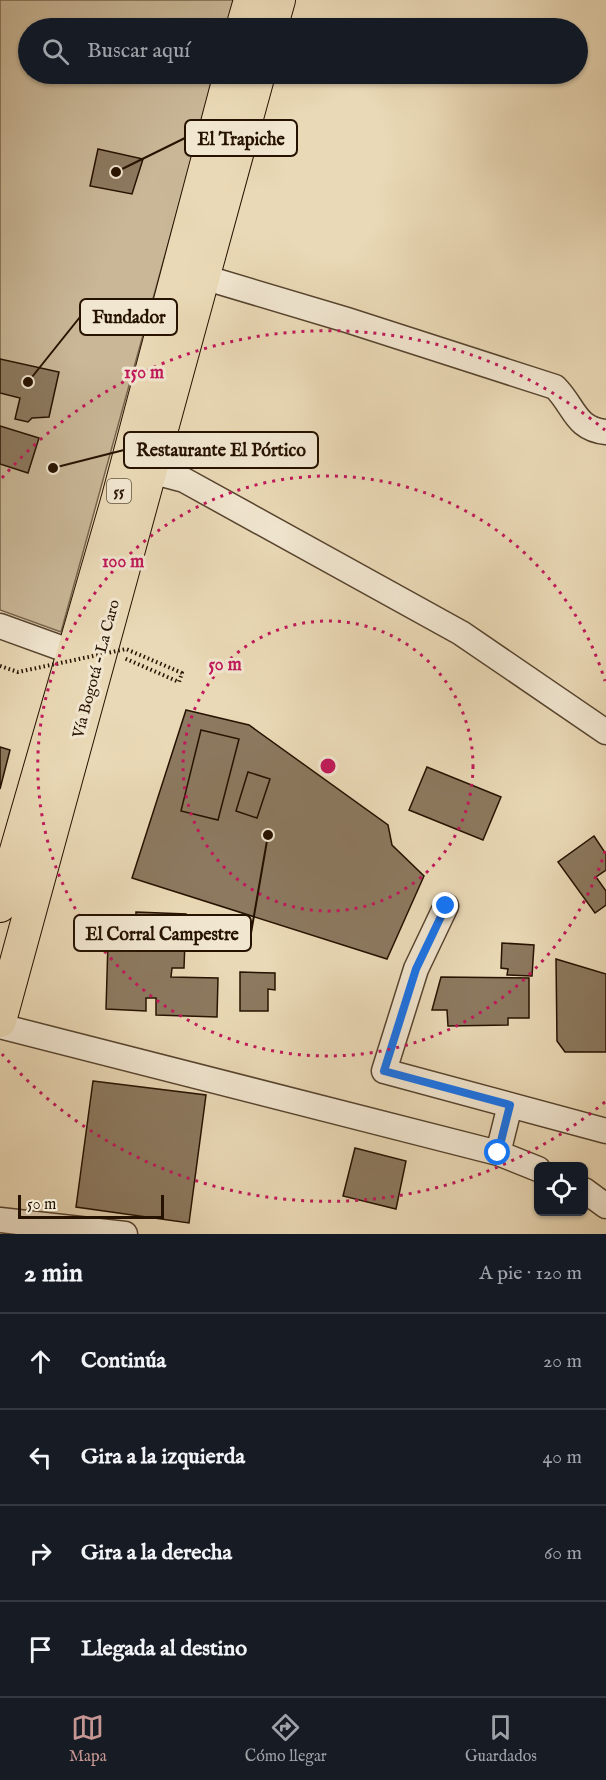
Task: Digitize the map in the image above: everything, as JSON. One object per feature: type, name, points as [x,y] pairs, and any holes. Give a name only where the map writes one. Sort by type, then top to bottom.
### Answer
[{"type":"main road","points":[[244,18],[249,0]]},
{"type":"main road","points":[[274,18],[279,0]]},
{"type":"main road","name":"Vía Bogotá - La Caro","points":[[0,906],[154,364],[227,84]]},
{"type":"main road","name":"Vía Bogotá - La Caro","points":[[0,1021],[103,650],[255,84]]},
{"type":"street","points":[[203,277],[347,320],[555,387],[568,399],[580,423],[593,431],[606,432]]},
{"type":"street","points":[[150,471],[184,480],[461,633],[606,732]]},
{"type":"street","points":[[0,626],[72,652]]},
{"type":"street","points":[[446,906],[416,969],[384,1071],[606,1131]]},
{"type":"street","points":[[0,1026],[498,1153],[534,1167]]},
{"type":"street","points":[[498,1153],[510,1105]]},
{"type":"street","points":[[588,1193],[606,1206]]},
{"type":"street","points":[[0,1220],[125,1234]]},
{"type":"path","points":[[0,666],[18,672],[126,649],[182,673],[179,682],[124,658]]},
{"type":"shaded area","points":[[0,0],[234,0],[230,18],[18,18],[18,84],[212,84],[61,632],[0,610]]},
{"type":"building","points":[[98,149],[143,159],[132,194],[90,186]]},
{"type":"building","points":[[0,359],[59,372],[49,417],[32,418],[28,422],[15,419],[20,398],[0,393]]},
{"type":"building","points":[[0,426],[39,438],[28,473],[0,464]]},
{"type":"building","points":[[186,710],[249,725],[388,825],[392,845],[424,876],[387,959],[132,878]]},
{"type":"building","points":[[201,730],[239,739],[218,820],[181,811]]},
{"type":"building","points":[[0,747],[10,750],[0,789]]},
{"type":"building","points":[[427,767],[501,797],[483,840],[409,810]]},
{"type":"building","points":[[248,772],[270,779],[257,818],[236,811]]},
{"type":"building","points":[[594,836],[606,854],[606,870],[596,877],[606,891],[606,905],[595,913],[558,862]]},
{"type":"building","points":[[136,912],[186,914],[184,968],[172,968],[171,977],[218,978],[217,1017],[156,1015],[156,998],[146,998],[146,1011],[106,1009],[108,942],[118,942],[117,951],[135,951]]},
{"type":"building","points":[[502,943],[534,945],[532,976],[507,975],[508,969],[501,968]]},
{"type":"building","points":[[556,959],[606,974],[606,1052],[565,1052],[557,1041]]},
{"type":"building","points":[[240,972],[275,973],[275,990],[268,989],[268,1011],[240,1011]]},
{"type":"building","points":[[441,977],[529,978],[529,1018],[508,1018],[508,1025],[448,1026],[447,1010],[432,1010]]},
{"type":"building","points":[[93,1081],[206,1095],[189,1223],[76,1207]]},
{"type":"building","points":[[355,1148],[406,1161],[396,1209],[343,1196]]},
{"type":"place","name":"El Trapiche","points":[[116,172]]},
{"type":"place","name":"Fundador","points":[[28,382]]},
{"type":"place","name":"Restaurante El Pórtico","points":[[53,468]]},
{"type":"place","name":"El Corral Campestre","points":[[268,835]]},
{"type":"route","points":[[446,906],[416,969],[384,1071],[510,1105],[498,1153]]}]
